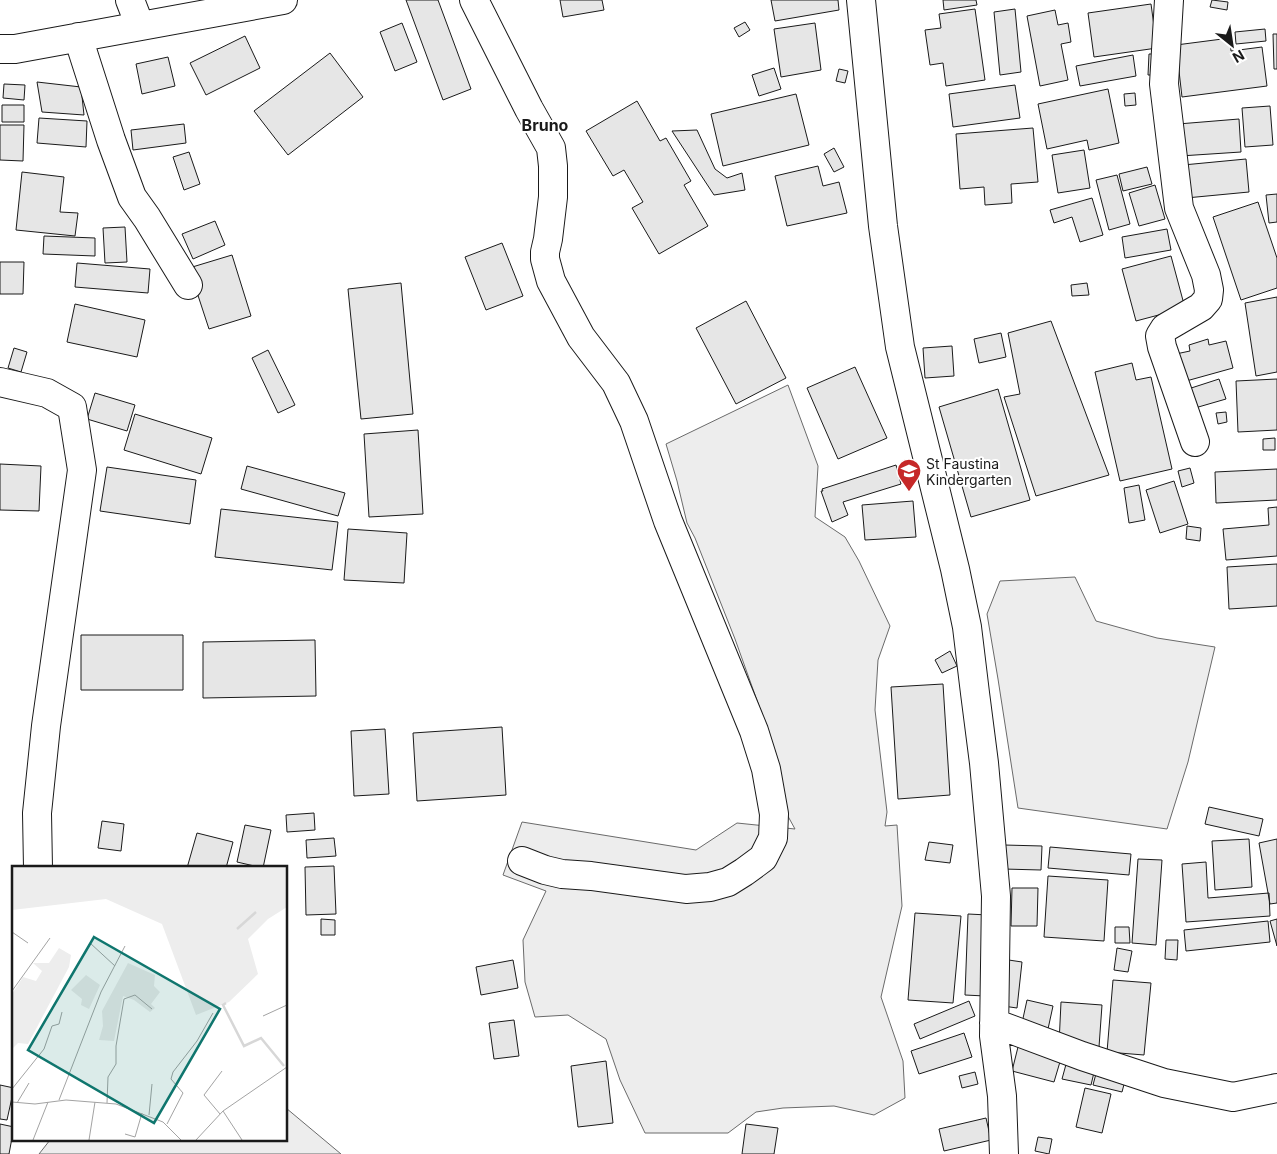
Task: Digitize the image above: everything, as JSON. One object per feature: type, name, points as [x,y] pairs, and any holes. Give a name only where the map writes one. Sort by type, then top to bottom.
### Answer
[{"type":"street","points":[[130,0],[140,26]]},
{"type":"street","points":[[0,49],[15,49],[283,0]]},
{"type":"street","points":[[474,0],[529,109],[551,148],[554,197],[545,252],[551,281],[581,337],[616,384],[634,421],[668,521],[754,731],[766,769],[774,814],[773,838],[763,858],[728,882],[710,887],[686,889],[562,874],[522,861]]},
{"type":"street","points":[[862,0],[883,226],[900,347],[955,569],[967,627],[984,763],[996,896],[994,1036],[1002,1096],[1004,1154]]},
{"type":"street","points":[[1169,0],[1164,84],[1179,208],[1206,275],[1209,290],[1208,299],[1201,307],[1165,328],[1160,336],[1162,347],[1195,442]]},
{"type":"street","points":[[78,37],[111,140],[132,197],[188,285]]},
{"type":"street","points":[[0,382],[47,393],[72,407],[82,470],[46,726],[37,813],[38,866]]},
{"type":"street","points":[[994,1023],[1082,1056],[1164,1083],[1233,1097],[1277,1088]]},
{"type":"shaded area","points":[[788,385],[818,466],[815,517],[845,537],[859,561],[890,626],[878,660],[875,710],[887,812],[885,826],[897,825],[902,906],[881,997],[903,1061],[905,1098],[874,1115],[834,1106],[783,1108],[756,1112],[728,1133],[645,1133],[620,1080],[606,1039],[568,1015],[535,1017],[525,982],[523,940],[546,891],[503,875],[522,822],[696,850],[737,823],[795,829],[784,809],[759,706],[735,639],[695,538],[687,523],[666,444]]},
{"type":"shaded area","points":[[1075,577],[1096,621],[1157,638],[1215,647],[1188,762],[1167,829],[1018,808],[987,614],[1000,581]]},
{"type":"shaded area","points":[[288,1110],[341,1154],[39,1154],[48,1142],[288,1142]]},
{"type":"building","points":[[406,0],[438,0],[471,89],[443,100]]},
{"type":"building","points":[[560,0],[602,0],[604,10],[563,17]]},
{"type":"building","points":[[771,0],[838,0],[839,10],[775,21]]},
{"type":"building","points":[[943,0],[976,0],[977,5],[944,10]]},
{"type":"building","points":[[1212,0],[1228,2],[1227,10],[1210,7]]},
{"type":"building","points":[[1151,4],[1157,48],[1094,57],[1088,13]]},
{"type":"building","points":[[975,9],[985,80],[946,86],[943,63],[930,65],[925,30],[941,28],[939,14]]},
{"type":"building","points":[[1015,9],[1021,72],[1000,75],[994,12]]},
{"type":"building","points":[[1055,10],[1058,25],[1068,23],[1071,42],[1061,44],[1068,80],[1040,86],[1027,16]]},
{"type":"building","points":[[745,22],[750,30],[739,37],[734,28]]},
{"type":"building","points":[[402,23],[417,62],[395,71],[380,32]]},
{"type":"building","points":[[815,23],[821,70],[781,77],[774,29]]},
{"type":"building","points":[[1265,29],[1266,41],[1236,44],[1235,32]]},
{"type":"building","points":[[1273,34],[1277,34],[1277,69],[1274,69]]},
{"type":"building","points":[[245,36],[260,68],[206,95],[190,63]]},
{"type":"building","points":[[1230,38],[1231,51],[1262,47],[1267,86],[1182,97],[1176,45]]},
{"type":"building","points":[[330,53],[363,97],[288,155],[254,111]]},
{"type":"building","points":[[1149,54],[1160,54],[1160,75],[1148,75]]},
{"type":"building","points":[[1133,55],[1136,76],[1080,86],[1076,66]]},
{"type":"building","points":[[168,57],[175,86],[142,94],[136,64]]},
{"type":"building","points":[[774,68],[781,89],[759,96],[752,75]]},
{"type":"building","points":[[839,69],[848,71],[845,83],[836,81]]},
{"type":"building","points":[[37,82],[81,87],[84,115],[42,112]]},
{"type":"building","points":[[4,84],[25,85],[24,100],[3,98]]},
{"type":"building","points":[[1015,85],[1020,118],[953,127],[949,94]]},
{"type":"building","points":[[1108,89],[1119,143],[1089,150],[1087,140],[1047,149],[1038,104]]},
{"type":"building","points":[[1135,93],[1136,105],[1125,106],[1124,94]]},
{"type":"building","points":[[796,94],[809,145],[723,166],[711,114]]},
{"type":"building","points":[[637,101],[660,141],[666,138],[691,181],[684,185],[708,226],[659,254],[632,208],[643,202],[624,170],[613,176],[586,131]]},
{"type":"building","points":[[2,105],[24,105],[24,122],[2,122]]},
{"type":"building","points":[[1270,106],[1273,145],[1245,147],[1242,108]]},
{"type":"building","points":[[39,118],[87,121],[86,147],[37,143]]},
{"type":"building","points":[[1239,119],[1241,152],[1180,156],[1178,124]]},
{"type":"building","points":[[184,124],[186,143],[133,150],[131,130]]},
{"type":"building","points":[[0,125],[24,125],[23,161],[0,160]]},
{"type":"building","points":[[1033,128],[1038,182],[1011,184],[1012,203],[985,205],[984,187],[960,189],[956,134]]},
{"type":"building","points":[[697,130],[715,169],[727,178],[742,173],[745,190],[714,195],[672,131]]},
{"type":"building","points":[[834,148],[844,167],[834,172],[824,154]]},
{"type":"building","points":[[1084,150],[1090,188],[1058,193],[1052,155]]},
{"type":"building","points":[[189,152],[200,184],[184,190],[173,157]]},
{"type":"building","points":[[1246,159],[1249,192],[1186,198],[1183,165]]},
{"type":"building","points":[[818,166],[823,186],[839,182],[847,213],[787,226],[775,176]]},
{"type":"building","points":[[1147,167],[1152,184],[1123,191],[1119,174]]},
{"type":"building","points":[[22,172],[64,177],[60,212],[78,213],[75,236],[16,230]]},
{"type":"building","points":[[1117,175],[1130,224],[1109,230],[1096,180]]},
{"type":"building","points":[[1155,185],[1165,219],[1139,226],[1129,193]]},
{"type":"building","points":[[1277,194],[1277,222],[1269,223],[1266,195]]},
{"type":"building","points":[[1092,198],[1103,235],[1080,242],[1072,217],[1054,223],[1050,210]]},
{"type":"building","points":[[1258,202],[1277,258],[1277,288],[1241,300],[1213,217]]},
{"type":"building","points":[[215,221],[225,245],[193,259],[182,234]]},
{"type":"building","points":[[125,227],[127,262],[105,263],[103,228]]},
{"type":"building","points":[[1167,229],[1171,250],[1125,258],[1122,237]]},
{"type":"building","points":[[44,236],[95,238],[95,256],[43,254]]},
{"type":"building","points":[[502,243],[523,296],[486,310],[465,257]]},
{"type":"building","points":[[232,255],[251,316],[209,329],[189,268]]},
{"type":"building","points":[[1171,256],[1185,308],[1136,321],[1122,269]]},
{"type":"building","points":[[0,262],[24,262],[23,294],[0,294]]},
{"type":"building","points":[[77,263],[150,269],[148,293],[75,287]]},
{"type":"building","points":[[401,283],[413,414],[361,419],[348,289]]},
{"type":"building","points":[[1087,283],[1089,295],[1072,296],[1071,285]]},
{"type":"building","points":[[1277,297],[1277,372],[1256,376],[1245,303]]},
{"type":"building","points":[[746,301],[786,378],[736,404],[696,328]]},
{"type":"building","points":[[75,304],[145,320],[137,357],[67,342]]},
{"type":"building","points":[[1051,321],[1109,475],[1036,496],[1004,397],[1020,394],[1008,333]]},
{"type":"building","points":[[1001,333],[1006,357],[979,363],[974,339]]},
{"type":"building","points":[[1208,339],[1209,345],[1226,341],[1233,368],[1179,383],[1171,355],[1190,351],[1189,345]]},
{"type":"building","points":[[952,346],[954,376],[925,378],[923,348]]},
{"type":"building","points":[[14,348],[27,352],[21,372],[8,368]]},
{"type":"building","points":[[268,350],[295,405],[278,413],[252,358]]},
{"type":"building","points":[[1132,363],[1136,380],[1151,377],[1172,469],[1120,481],[1095,372]]},
{"type":"building","points":[[855,367],[887,438],[838,459],[807,388]]},
{"type":"building","points":[[1219,379],[1226,399],[1188,410],[1182,391]]},
{"type":"building","points":[[1277,379],[1277,430],[1238,432],[1236,381]]},
{"type":"building","points":[[998,389],[1030,500],[971,517],[939,407]]},
{"type":"building","points":[[95,393],[135,405],[127,431],[87,419]]},
{"type":"building","points":[[1226,412],[1227,422],[1218,424],[1216,413]]},
{"type":"building","points":[[135,414],[212,438],[201,474],[124,450]]},
{"type":"building","points":[[418,430],[423,514],[369,517],[364,434]]},
{"type":"building","points":[[1275,438],[1275,450],[1263,450],[1263,439]]},
{"type":"building","points":[[0,464],[41,466],[39,511],[0,510]]},
{"type":"building","points":[[896,465],[901,484],[843,502],[848,515],[832,522],[821,491],[823,491],[822,489]]},
{"type":"building","points":[[247,466],[345,493],[338,516],[241,489]]},
{"type":"building","points":[[107,467],[196,480],[190,524],[100,511]]},
{"type":"building","points":[[1190,468],[1194,483],[1182,487],[1178,471]]},
{"type":"building","points":[[1277,469],[1277,500],[1216,503],[1215,472]]},
{"type":"building","points":[[1174,481],[1188,524],[1160,533],[1146,490]]},
{"type":"building","points":[[1139,485],[1145,520],[1129,523],[1124,488]]},
{"type":"building","points":[[913,501],[916,537],[865,540],[862,505]]},
{"type":"building","points":[[1277,507],[1277,556],[1226,560],[1223,529],[1269,525],[1268,508]]},
{"type":"building","points":[[221,509],[338,522],[332,570],[215,557]]},
{"type":"building","points":[[1187,526],[1201,528],[1200,541],[1186,539]]},
{"type":"building","points":[[348,529],[407,533],[404,583],[344,580]]},
{"type":"building","points":[[1277,564],[1277,606],[1229,609],[1227,567]]},
{"type":"building","points":[[81,635],[183,635],[183,690],[81,690]]},
{"type":"building","points":[[315,640],[316,696],[203,698],[203,642]]},
{"type":"building","points":[[950,651],[957,666],[942,673],[935,660]]},
{"type":"building","points":[[943,684],[950,795],[898,799],[891,687]]},
{"type":"building","points":[[502,727],[506,795],[417,801],[413,733]]},
{"type":"building","points":[[385,729],[389,794],[354,796],[351,731]]},
{"type":"building","points":[[1209,807],[1263,819],[1259,836],[1205,824]]},
{"type":"building","points":[[314,813],[315,830],[287,832],[286,815]]},
{"type":"building","points":[[102,821],[124,824],[121,851],[98,848]]},
{"type":"building","points":[[245,825],[271,830],[263,866],[237,862]]},
{"type":"building","points":[[197,833],[233,842],[227,866],[188,866]]},
{"type":"building","points":[[334,838],[336,856],[307,858],[306,840]]},
{"type":"building","points":[[1249,839],[1252,887],[1215,890],[1212,841]]},
{"type":"building","points":[[1277,839],[1277,903],[1270,904],[1259,843]]},
{"type":"building","points":[[929,842],[953,845],[950,863],[925,860]]},
{"type":"building","points":[[1004,845],[1042,846],[1041,870],[1003,869]]},
{"type":"building","points":[[1050,847],[1131,854],[1129,875],[1048,868]]},
{"type":"building","points":[[1138,859],[1162,860],[1156,945],[1132,943]]},
{"type":"building","points":[[1206,862],[1208,898],[1269,893],[1270,916],[1186,922],[1182,864]]},
{"type":"building","points":[[334,866],[336,914],[306,915],[305,867]]},
{"type":"building","points":[[1048,876],[1108,880],[1104,941],[1044,937]]},
{"type":"building","points":[[1012,888],[1038,888],[1037,926],[1011,926]]},
{"type":"building","points":[[915,913],[961,916],[953,1003],[908,1000]]},
{"type":"building","points":[[968,914],[988,915],[985,996],[965,995]]},
{"type":"building","points":[[321,919],[335,920],[335,935],[321,935]]},
{"type":"building","points":[[1277,919],[1277,946],[1270,921]]},
{"type":"building","points":[[1268,921],[1270,942],[1186,951],[1184,930]]},
{"type":"building","points":[[1115,927],[1129,927],[1130,943],[1115,943]]},
{"type":"building","points":[[1166,940],[1178,940],[1177,960],[1165,959]]},
{"type":"building","points":[[1117,948],[1132,951],[1128,972],[1114,970]]},
{"type":"building","points":[[1002,959],[1022,962],[1017,1008],[996,1005]]},
{"type":"building","points":[[513,960],[518,988],[481,995],[476,967]]},
{"type":"building","points":[[1113,980],[1151,983],[1144,1055],[1107,1052]]},
{"type":"building","points":[[1027,1000],[1053,1006],[1048,1029],[1022,1023]]},
{"type":"building","points":[[969,1001],[975,1016],[920,1039],[914,1024]]},
{"type":"building","points":[[1061,1002],[1102,1005],[1099,1047],[1059,1044]]},
{"type":"building","points":[[514,1020],[519,1056],[494,1059],[489,1023]]},
{"type":"building","points":[[964,1033],[972,1057],[919,1074],[911,1051]]},
{"type":"building","points":[[1019,1043],[1062,1055],[1054,1082],[1012,1071]]},
{"type":"building","points":[[1068,1057],[1096,1064],[1091,1085],[1062,1079]]},
{"type":"building","points":[[606,1061],[613,1123],[578,1127],[571,1066]]},
{"type":"building","points":[[1098,1066],[1127,1073],[1122,1092],[1093,1085]]},
{"type":"building","points":[[975,1072],[978,1084],[962,1088],[959,1076]]},
{"type":"building","points":[[0,1085],[12,1088],[12,1097],[7,1120],[0,1119]]},
{"type":"building","points":[[1085,1088],[1111,1094],[1102,1133],[1076,1127]]},
{"type":"building","points":[[986,1118],[991,1140],[944,1151],[939,1129]]},
{"type":"building","points":[[0,1124],[12,1127],[12,1138],[9,1154],[0,1154]]},
{"type":"building","points":[[746,1124],[778,1128],[774,1154],[742,1154]]},
{"type":"building","points":[[1038,1137],[1052,1139],[1049,1154],[1035,1151]]},
{"type":"place","name":"St Faustina Kindergarten","points":[[909,492]]},
{"type":"district","name":"Bruno","points":[[545,125]]}]
